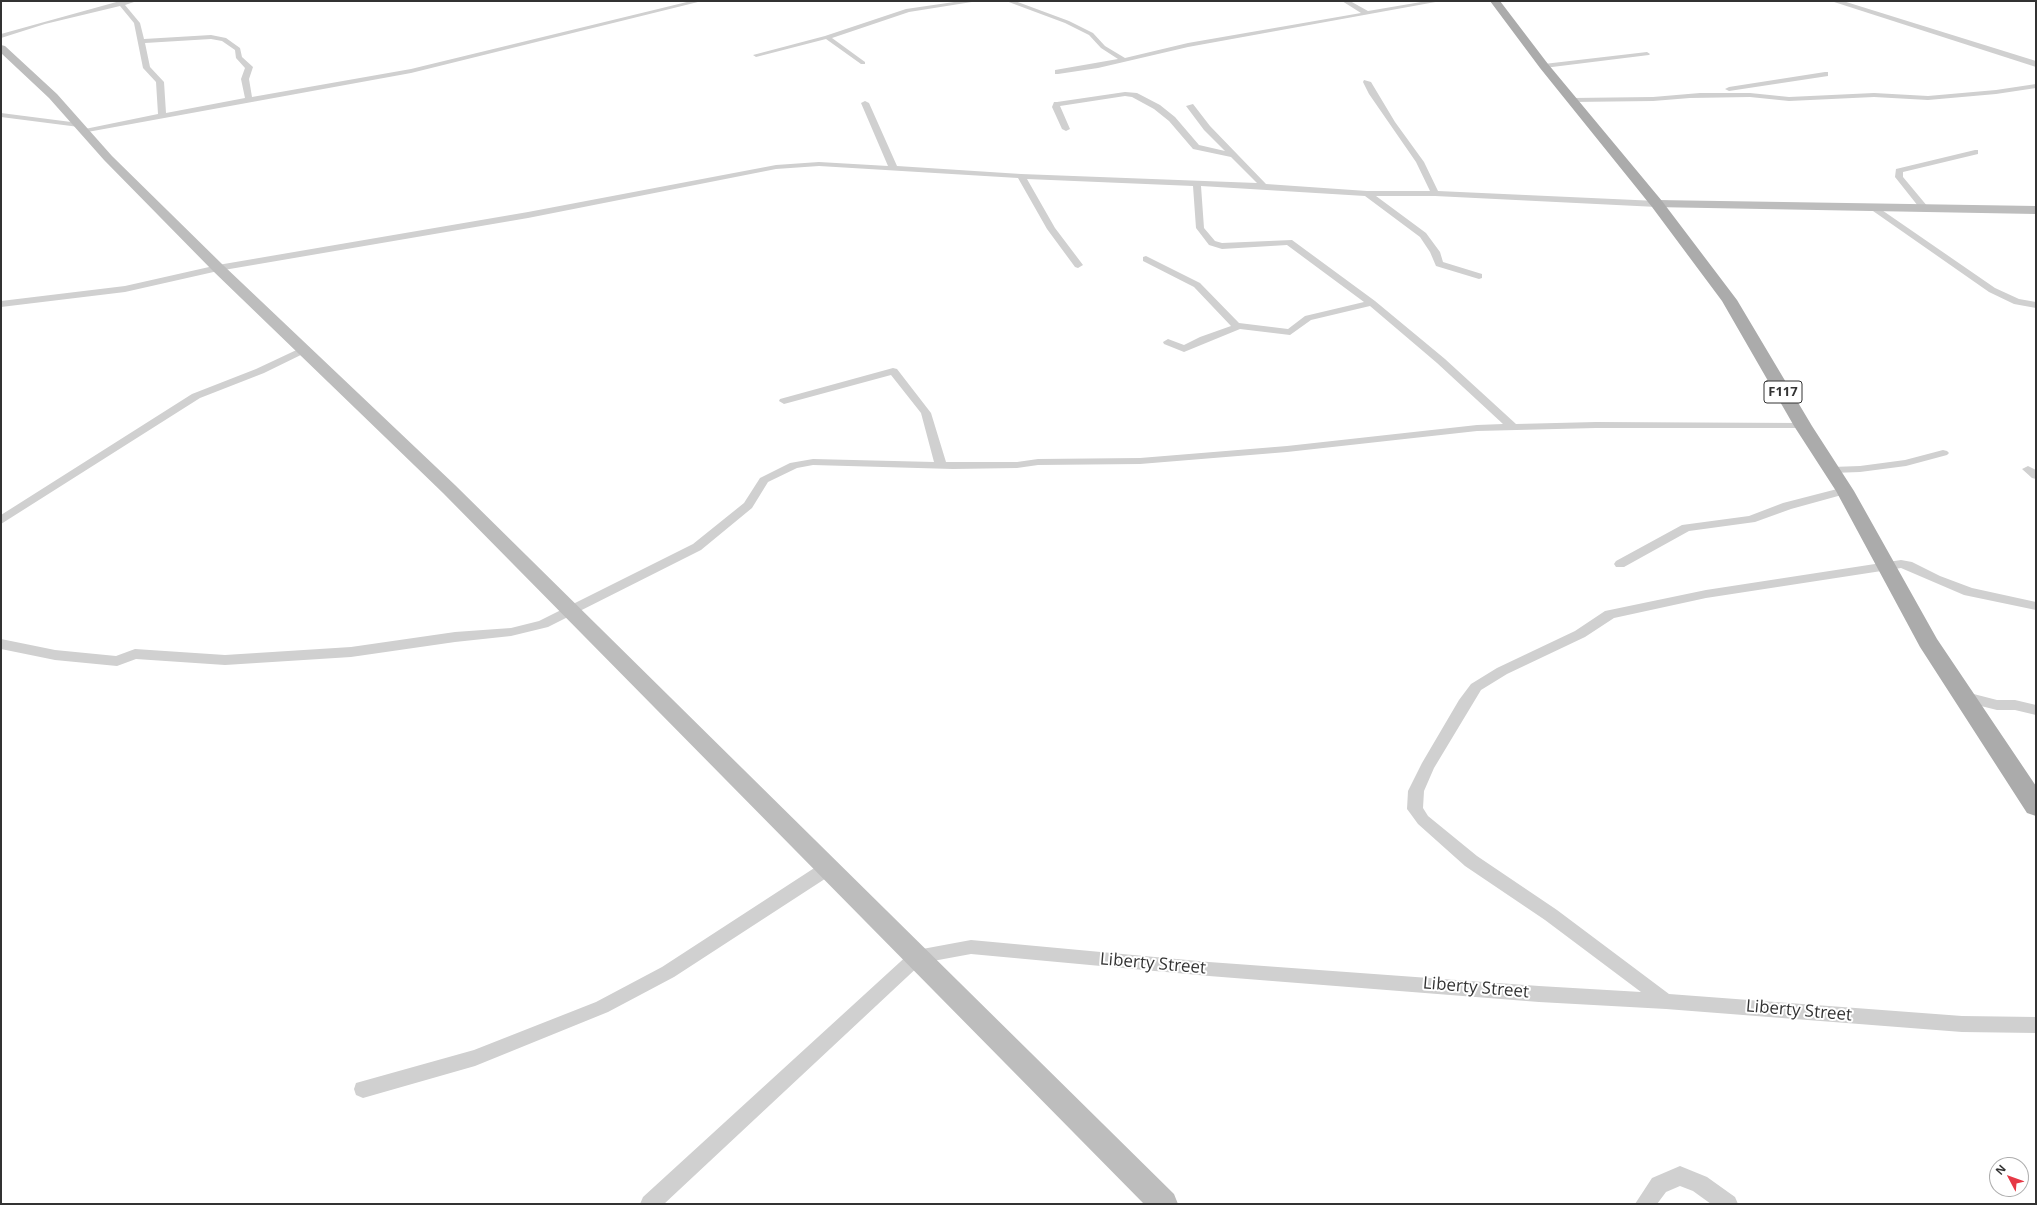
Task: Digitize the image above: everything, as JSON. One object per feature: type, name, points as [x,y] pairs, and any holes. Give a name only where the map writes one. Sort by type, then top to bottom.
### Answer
[{"type":"main road","name":"F117","points":[[1495,1],[1544,66],[1657,204],[1729,300],[1803,426],[1845,491],[1885,567],[1928,642],[1962,696],[2036,806]]},
{"type":"main road","points":[[1,48],[53,96],[108,158],[218,268],[305,350],[570,610],[1164,1204]]},
{"type":"main road","points":[[1657,204],[1876,209],[2036,210]]},
{"type":"street","points":[[1,36],[43,23],[120,3],[134,1]]},
{"type":"street","points":[[1,115],[82,128],[162,116],[443,64],[699,1]]},
{"type":"street","points":[[756,55],[828,37],[908,10],[975,1]]},
{"type":"street","points":[[1009,1],[1068,22],[1091,34],[1103,47],[1124,60]]},
{"type":"street","points":[[1345,1],[1366,12]]},
{"type":"street","points":[[1058,72],[1124,60],[1188,45],[1366,12],[1438,1]]},
{"type":"street","points":[[1835,1],[2036,64]]},
{"type":"street","points":[[120,3],[137,23],[147,68],[160,82],[162,116]]},
{"type":"street","points":[[141,41],[153,42],[211,37],[224,39],[238,49],[239,58],[249,67],[249,71],[245,79],[249,99]]},
{"type":"street","points":[[828,37],[863,63]]},
{"type":"street","points":[[1544,66],[1647,54]]},
{"type":"street","points":[[1691,96],[1825,74]]},
{"type":"street","points":[[1367,82],[1380,106],[1420,162],[1435,193]]},
{"type":"street","points":[[1572,100],[1640,100],[1691,96],[1750,95],[1789,99],[1874,95],[1928,98],[1996,92],[2036,86]]},
{"type":"street","points":[[1066,129],[1056,107],[1057,104],[1124,94],[1134,96],[1157,107],[1172,119],[1196,146],[1211,151],[1235,155]]},
{"type":"street","points":[[865,103],[894,169]]},
{"type":"street","points":[[1190,106],[1207,128],[1264,186]]},
{"type":"street","points":[[1925,209],[1899,177],[1899,171],[1975,152]]},
{"type":"street","points":[[1,304],[125,289],[218,268],[528,215],[776,167],[819,164],[1021,176],[1264,186],[1367,194],[1435,193],[1657,204]]},
{"type":"street","points":[[1021,176],[1051,229],[1078,265]]},
{"type":"street","points":[[1197,183],[1200,228],[1212,243],[1222,246],[1289,242],[1372,303],[1441,361],[1514,428]]},
{"type":"street","points":[[1367,194],[1422,235],[1434,252],[1439,264],[1480,276]]},
{"type":"street","points":[[1876,209],[1992,290],[2017,302],[2036,305]]},
{"type":"street","points":[[1146,259],[1197,285],[1236,326],[1290,332],[1308,318],[1372,303]]},
{"type":"street","points":[[1168,342],[1184,348],[1204,339],[1236,328],[1236,326]]},
{"type":"street","points":[[1,520],[196,396],[260,371],[305,350]]},
{"type":"street","points":[[784,401],[893,371],[926,413],[941,465]]},
{"type":"street","points":[[1,644],[55,655],[117,661],[135,654],[225,660],[351,652],[455,637],[511,632],[543,624],[697,547],[748,505],[764,480],[794,465],[813,462],[1016,465],[1038,462],[1140,462],[1288,449],[1477,428],[1596,425],[1803,426]]},
{"type":"street","points":[[1832,470],[1851,470],[1890,465],[1943,453]]},
{"type":"street","points":[[1620,564],[1686,528],[1751,519],[1787,506],[1845,491]]},
{"type":"street","points":[[1666,1001],[1552,915],[1471,861],[1423,820],[1414,809],[1416,790],[1426,767],[1476,687],[1502,671],[1580,634],[1610,614],[1706,594],[1901,564],[1908,565],[1935,579],[1969,592],[2036,606]]},
{"type":"street","points":[[1962,696],[1997,705],[2015,705],[2036,710]]},
{"type":"street","points":[[363,1089],[475,1058],[602,1007],[668,972],[828,868]]},
{"type":"street","name":"Liberty Street","points":[[917,957],[971,947],[1209,969],[1539,994],[1666,1001],[1962,1024],[2036,1025]]},
{"type":"street","points":[[650,1204],[917,957]]},
{"type":"street","points":[[1645,1204],[1659,1185],[1680,1176],[1700,1184],[1728,1204]]}]
